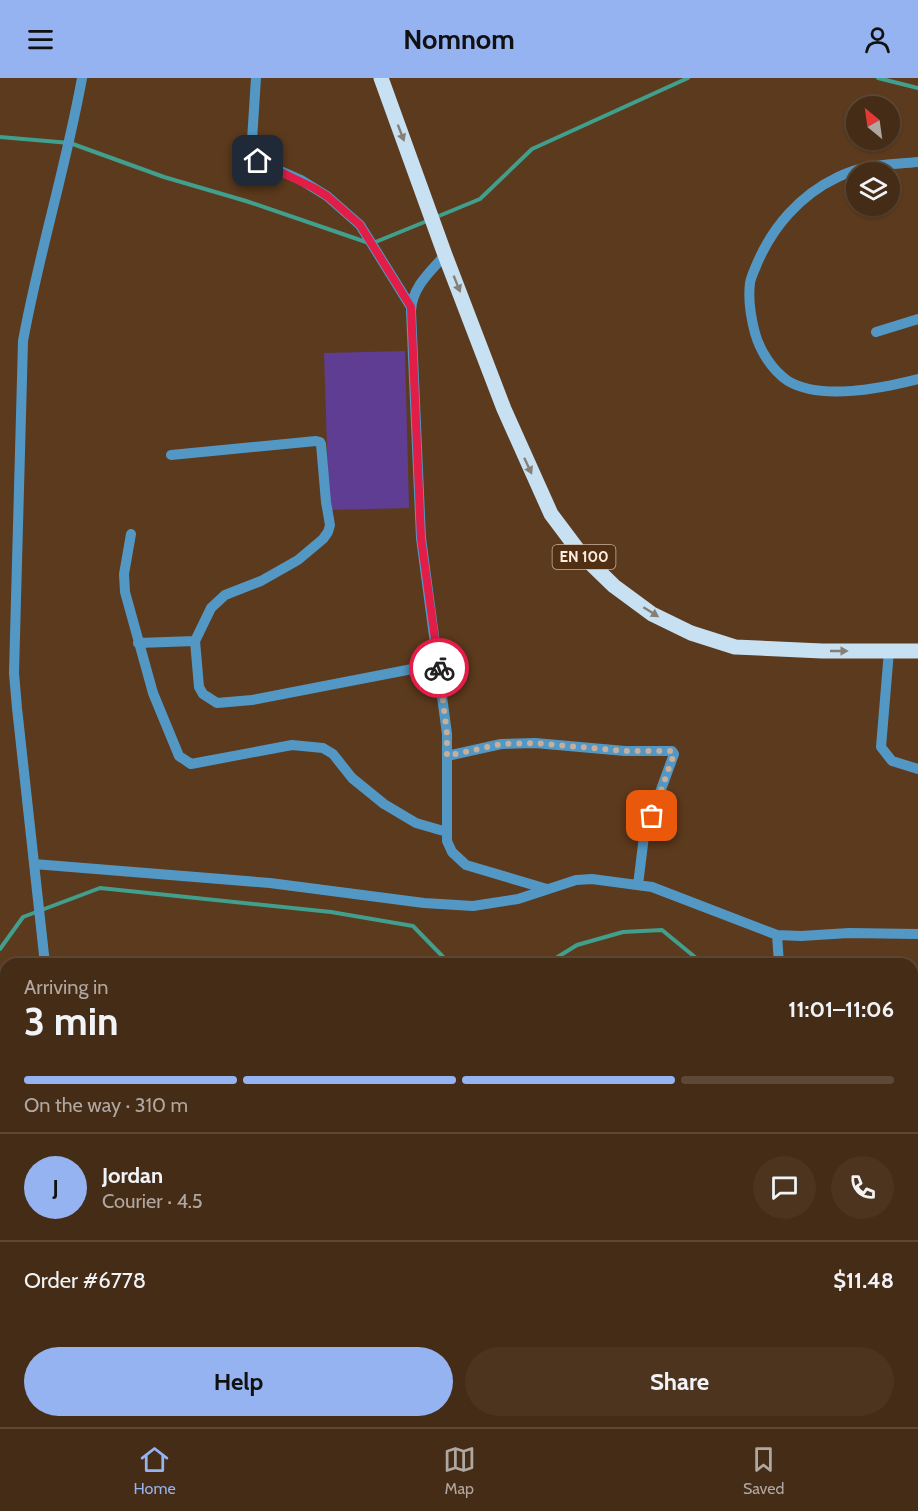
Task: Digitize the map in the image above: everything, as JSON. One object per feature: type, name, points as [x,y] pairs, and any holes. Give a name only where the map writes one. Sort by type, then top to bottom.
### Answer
[{"type":"main road","name":"EN 100","points":[[381,78],[504,409],[551,514],[581,554],[614,586],[652,614],[691,633],[735,646],[822,651],[918,651]]},
{"type":"street","points":[[44,958],[15,673],[22,341],[70,143],[82,78]]},
{"type":"street","points":[[256,78],[252,140],[258,161],[327,196],[360,225],[411,307]]},
{"type":"street","points":[[918,162],[866,166],[837,177],[810,194],[786,215],[764,247],[750,282],[751,320],[758,345],[772,366],[788,381],[811,389],[843,392],[918,379]]},
{"type":"street","points":[[445,255],[417,288],[411,299],[411,307],[421,538],[447,734],[447,841],[452,852],[466,865],[548,889]]},
{"type":"street","points":[[876,332],[918,319]]},
{"type":"street","points":[[171,455],[316,441],[321,444],[330,525],[323,539],[298,560],[261,581],[225,595],[211,608],[195,641],[199,687],[209,699],[217,703],[252,700],[438,664]]},
{"type":"street","points":[[131,534],[124,574],[125,592],[153,693],[179,756],[183,760],[191,764],[292,745],[323,748],[333,754],[352,778],[384,804],[416,823],[447,832]]},
{"type":"street","points":[[138,643],[195,641]]},
{"type":"street","points":[[889,651],[881,747],[892,761],[918,769]]},
{"type":"street","points":[[447,756],[501,744],[535,743],[625,751],[672,751],[674,754],[644,836],[638,885]]},
{"type":"street","points":[[34,864],[270,883],[424,903],[473,906],[518,899],[576,880],[592,879],[652,887],[777,935],[918,934]]},
{"type":"street","points":[[777,935],[779,958]]},
{"type":"shaded area","points":[[405,351],[409,508],[329,510],[324,353]]},
{"type":"waterway","points":[[434,218],[480,199],[532,149],[688,78]]},
{"type":"waterway","points":[[878,78],[918,88]]},
{"type":"waterway","points":[[0,137],[70,143],[164,177],[246,201],[366,242]]},
{"type":"waterway","points":[[373,243],[427,221]]},
{"type":"waterway","points":[[0,949],[23,917],[100,888],[331,912],[413,926],[444,958]]},
{"type":"waterway","points":[[556,958],[577,945],[623,932],[662,930],[696,958]]},
{"type":"way so far","points":[[439,668],[447,734],[447,756],[501,744],[535,743],[625,751],[672,751],[674,754],[652,816]]},
{"type":"route","points":[[258,161],[301,180],[327,196],[360,225],[411,307],[421,538],[439,668]]}]
